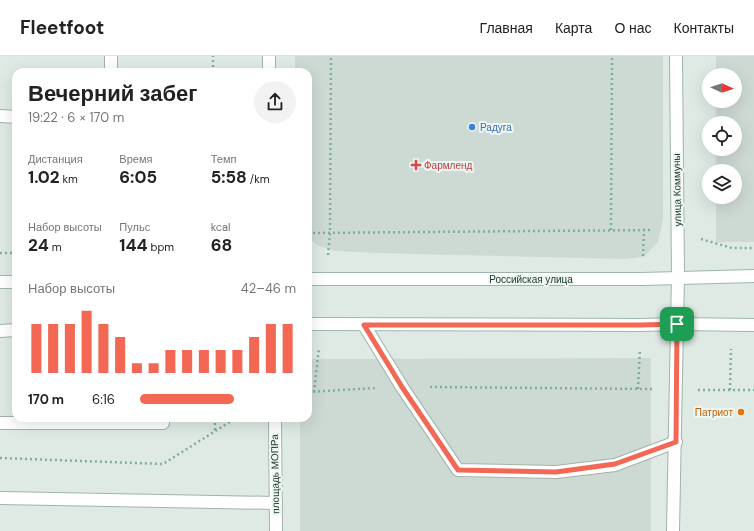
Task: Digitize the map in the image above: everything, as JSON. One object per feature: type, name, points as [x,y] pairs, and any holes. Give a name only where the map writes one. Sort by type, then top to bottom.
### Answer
[{"type":"main road","points":[[111,56],[111,68]]},
{"type":"main road","points":[[269,56],[269,68]]},
{"type":"main road","name":"улица Коммуны","points":[[676,56],[678,230],[677,324]]},
{"type":"main road","points":[[0,116],[12,117]]},
{"type":"main road","name":"Российская улица","points":[[312,279],[642,279],[754,276]]},
{"type":"main road","points":[[0,282],[12,282]]},
{"type":"main road","points":[[312,324],[754,325]]},
{"type":"main road","points":[[673,531],[676,442],[677,324]]},
{"type":"main road","points":[[364,325],[402,387],[458,470],[556,472],[615,464],[676,442]]},
{"type":"main road","points":[[0,331],[12,330]]},
{"type":"main road","name":"площадь МОПРа","points":[[274,422],[276,531]]},
{"type":"main road","points":[[0,423],[163,423]]},
{"type":"main road","points":[[0,498],[276,503]]},
{"type":"path","points":[[213,56],[213,68]]},
{"type":"path","points":[[325,278],[330,233],[331,56]]},
{"type":"path","points":[[611,230],[612,56]]},
{"type":"path","points":[[312,233],[678,230],[709,242],[732,248],[754,248]]},
{"type":"path","points":[[0,253],[12,253]]},
{"type":"path","points":[[321,324],[314,392],[402,387],[754,390]]},
{"type":"path","points":[[215,422],[215,431]]},
{"type":"path","points":[[0,458],[163,464],[230,422]]},
{"type":"shaded area","points":[[295,56],[663,56],[663,220],[658,242],[644,257],[624,259],[375,253],[335,251],[317,245],[312,241],[312,68],[295,68]]},
{"type":"shaded area","points":[[716,56],[754,56],[754,242],[716,242],[716,204],[742,204],[742,164],[716,164],[716,156],[742,156],[742,116],[716,116],[716,108],[742,108],[742,68],[716,68]]},
{"type":"shaded area","points":[[651,358],[651,531],[300,531],[300,422],[312,422],[312,359]]},
{"type":"place","name":"Радуга","points":[[472,127]]},
{"type":"place","name":"Фармленд","points":[[416,165]]},
{"type":"place","name":"Патриот","points":[[741,412]]},
{"type":"route","points":[[677,324],[676,442],[615,464],[556,472],[458,470],[402,387],[364,325],[641,325],[677,324]]}]
